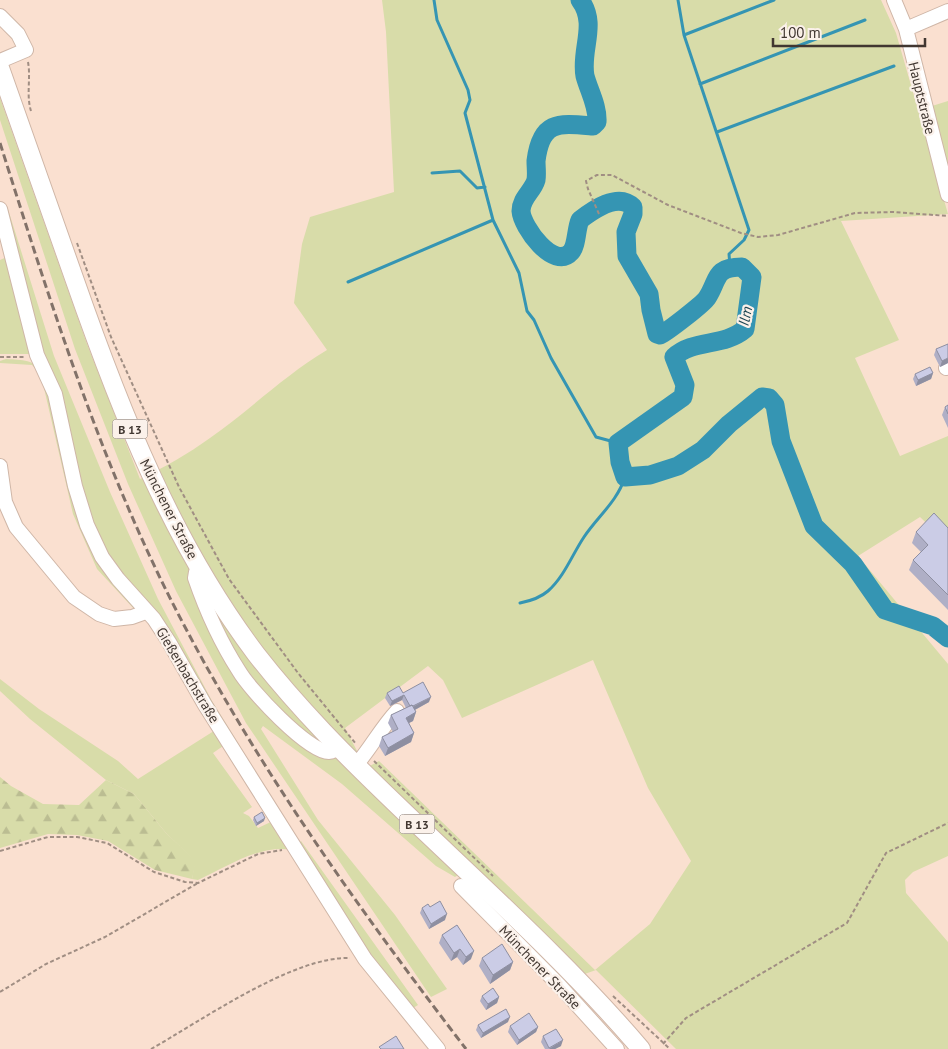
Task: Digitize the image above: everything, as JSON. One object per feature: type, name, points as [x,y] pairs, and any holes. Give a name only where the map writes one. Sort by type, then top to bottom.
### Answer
[{"type":"main road","name":"Münchener Straße","points":[[0,68],[116,397],[153,480],[200,569],[256,654],[338,747]]},
{"type":"main road","name":"B 13","points":[[338,747],[361,759],[569,970],[641,1049]]},
{"type":"street","name":"Hauptstraße","points":[[894,0],[906,30],[948,195]]},
{"type":"street","points":[[906,30],[948,11]]},
{"type":"street","points":[[0,16],[18,34],[26,50],[0,60]]},
{"type":"street","name":"Gießenbachstraße","points":[[0,208],[37,355],[55,394],[75,486],[87,525],[102,557],[118,580],[154,619],[205,705],[300,852],[365,959],[438,1049]]},
{"type":"street","points":[[0,466],[2,502],[16,527],[51,572],[84,606],[114,619],[132,617],[146,612]]},
{"type":"street","points":[[200,569],[196,572],[196,578],[212,620],[239,672],[253,690],[285,722],[312,745],[329,752],[334,751],[338,747]]},
{"type":"street","points":[[361,759],[384,725],[397,711]]},
{"type":"street","name":"Münchener Straße","points":[[461,886],[559,985],[617,1049]]},
{"type":"path","points":[[26,50],[30,76],[28,100],[32,116]]},
{"type":"path","points":[[599,214],[586,180],[596,175],[612,176],[668,205],[741,233],[758,237],[778,235],[855,213],[893,212],[948,216]]},
{"type":"path","points":[[77,243],[111,336],[179,487],[230,579],[361,759],[498,881]]},
{"type":"path","points":[[0,357],[37,355]]},
{"type":"path","points":[[664,1044],[686,1018],[847,923],[886,852],[948,823]]},
{"type":"path","points":[[0,851],[48,837],[77,837],[107,843],[154,872],[185,882],[198,882]]},
{"type":"path","points":[[0,992],[46,964],[105,937],[198,882],[258,854],[282,850],[300,852]]},
{"type":"path","points":[[151,1049],[228,1003],[284,976],[321,962],[342,958],[365,959]]},
{"type":"path","points":[[612,994],[670,1049]]},
{"type":"green space","points":[[382,0],[881,0],[896,33],[948,214],[841,221],[899,340],[855,358],[900,456],[948,436],[948,544],[920,517],[858,556],[948,664],[948,856],[913,872],[905,880],[906,893],[948,942],[948,1049],[676,1049],[596,970],[565,981],[458,875],[455,877],[436,866],[342,784],[263,726],[261,729],[318,820],[395,915],[447,989],[431,997],[246,723],[176,591],[128,484],[75,349],[0,120],[0,98],[87,344],[140,479],[202,444],[297,370],[327,350],[294,303],[302,244],[310,217],[394,192],[386,32]],"holes":[[[593,660],[648,788],[691,861],[650,924],[595,970],[379,761],[366,768],[345,728],[428,666],[443,680],[462,718]]]},
{"type":"green space","points":[[948,101],[948,168],[932,106]]},
{"type":"green space","points":[[2,203],[7,206],[54,356],[110,492],[158,599],[212,701],[254,769],[251,770],[120,577],[91,524]]},
{"type":"green space","points":[[9,256],[33,349],[29,354],[0,354],[0,260]]},
{"type":"green space","points":[[6,359],[23,360],[32,363],[37,365],[44,374],[72,487],[135,604],[134,609],[97,569],[73,514],[41,375],[32,365],[0,363],[0,361]]},
{"type":"green space","points":[[0,679],[39,709],[118,761],[138,779],[217,729],[226,744],[213,753],[252,807],[243,813],[249,816],[258,828],[275,820],[294,850],[281,849],[256,853],[198,880],[192,879],[195,861],[166,833],[134,794],[106,780],[30,719],[0,691]]},
{"type":"green space","points":[[0,777],[11,786],[43,804],[79,805],[106,780],[134,794],[166,833],[196,861],[192,879],[155,870],[108,841],[77,835],[48,834],[0,848]]},
{"type":"green space","points":[[301,841],[418,1005],[410,1010],[365,953],[299,843]]},
{"type":"building","points":[[948,344],[948,358],[942,361],[936,349]]},
{"type":"building","points":[[930,367],[933,373],[918,380],[915,374]]},
{"type":"building","points":[[934,513],[948,528],[948,595],[913,560],[928,545],[916,532]]},
{"type":"building","points":[[423,682],[431,697],[413,706],[410,706],[404,695],[392,701],[387,693],[399,686],[403,693]]},
{"type":"building","points":[[412,705],[416,712],[406,718],[414,733],[388,748],[382,737],[398,729],[391,715]]},
{"type":"building","points":[[262,812],[265,818],[257,823],[254,817]]},
{"type":"building","points":[[440,901],[447,914],[431,924],[422,908],[428,904],[430,907]]},
{"type":"building","points":[[457,925],[474,951],[466,957],[460,949],[454,953],[442,935]]},
{"type":"building","points":[[502,944],[513,962],[493,975],[482,958]]},
{"type":"building","points":[[493,988],[499,997],[488,1004],[482,996]]},
{"type":"building","points":[[506,1009],[510,1017],[483,1033],[478,1025]]},
{"type":"building","points":[[529,1013],[538,1027],[519,1040],[510,1026]]},
{"type":"building","points":[[556,1029],[563,1040],[549,1048],[543,1036]]},
{"type":"building","points":[[396,1036],[404,1049],[381,1049],[379,1047]]},
{"type":"waterway","points":[[434,0],[437,20],[468,90],[470,100],[465,113],[493,220],[519,273],[527,311],[534,320],[551,358],[596,437],[618,443]]},
{"type":"waterway","name":"Ilm","points":[[580,0],[588,18],[584,66],[585,76],[595,104],[597,122],[593,126],[570,124],[554,127],[547,131],[542,138],[536,161],[536,180],[525,198],[521,211],[527,227],[540,245],[548,252],[556,256],[564,256],[573,249],[580,220],[585,216],[613,202],[620,201],[633,207],[633,214],[626,232],[627,256],[649,294],[657,334],[660,335],[677,324],[707,298],[721,272],[726,269],[742,267],[752,277],[745,329],[737,335],[690,348],[674,357],[685,385],[683,397],[618,443],[620,462],[625,477],[650,475],[678,466],[703,450],[729,424],[762,397],[769,398],[775,405],[781,441],[814,526],[853,564],[885,610],[933,626],[948,638]]},
{"type":"waterway","points":[[678,0],[684,35],[749,230],[744,240],[729,254],[730,267]]},
{"type":"waterway","points":[[684,35],[774,0]]},
{"type":"waterway","points":[[700,84],[865,20]]},
{"type":"waterway","points":[[717,132],[894,66]]},
{"type":"waterway","points":[[432,173],[460,171],[477,188],[485,187]]},
{"type":"waterway","points":[[348,282],[493,220]]},
{"type":"waterway","points":[[520,603],[538,597],[554,585],[589,529],[617,494],[625,477]]},
{"type":"railway","points":[[0,143],[75,371],[118,483],[141,538],[167,592],[199,653],[268,770],[344,884],[466,1049]]}]
